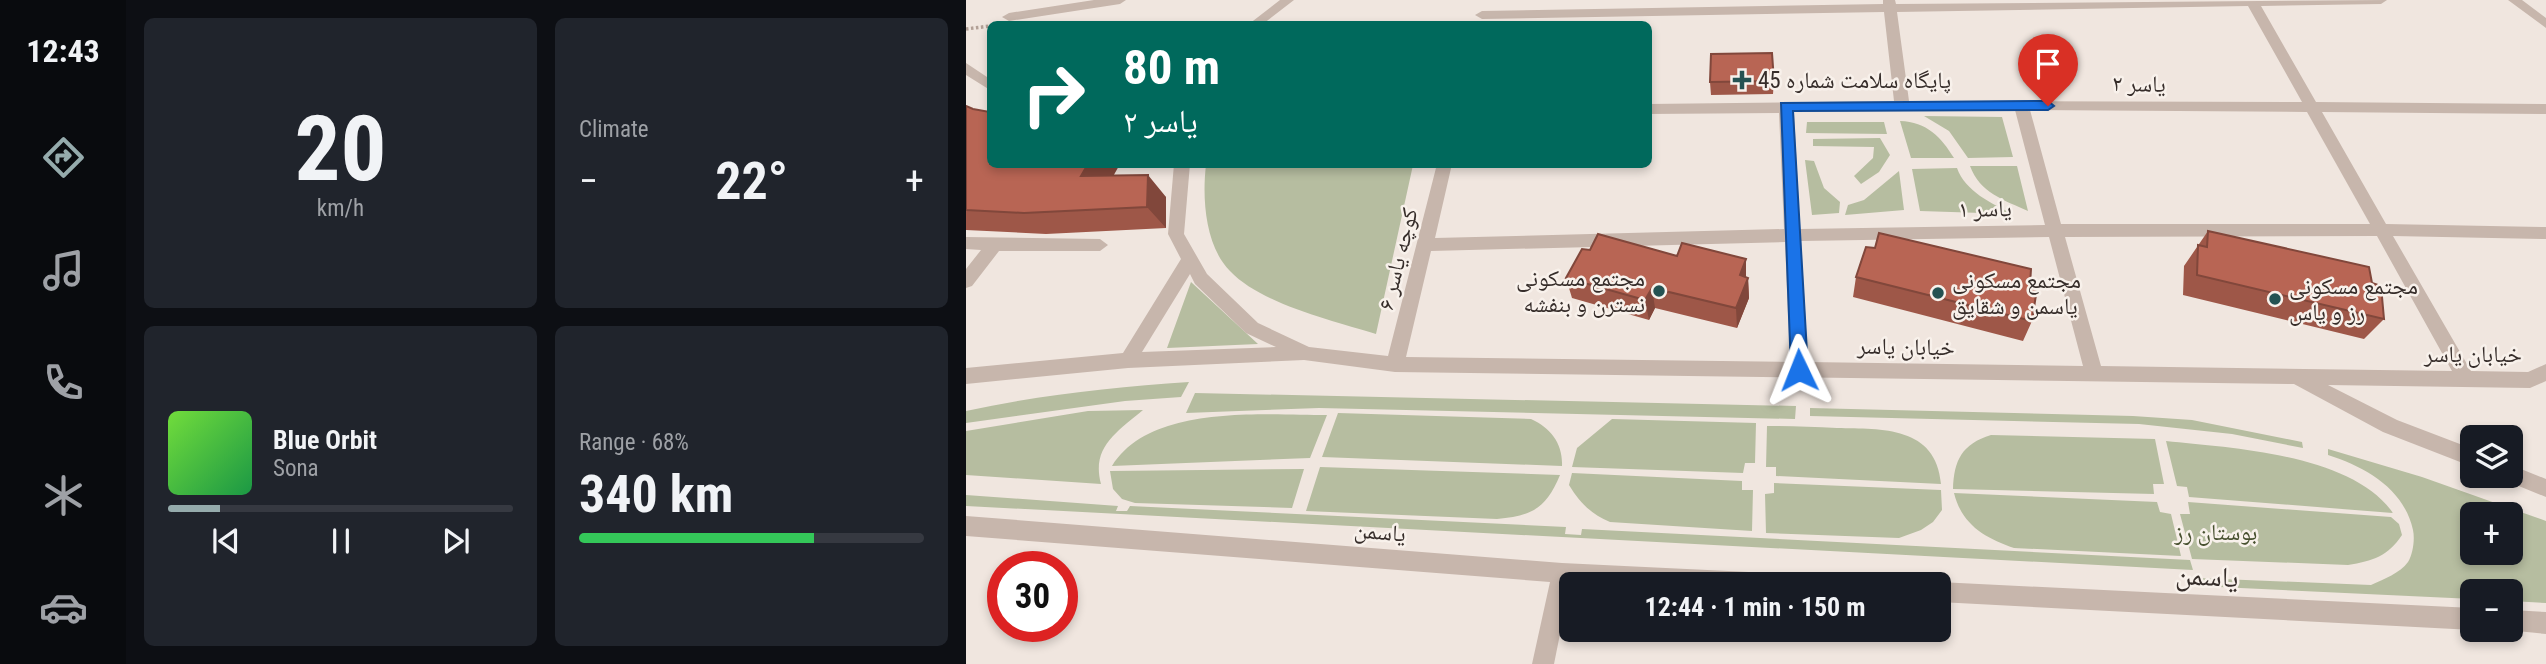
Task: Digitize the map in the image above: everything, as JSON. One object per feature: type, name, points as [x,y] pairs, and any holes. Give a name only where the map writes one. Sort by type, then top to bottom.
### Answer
[{"type":"street","points":[[1009,17],[1120,0]]},
{"type":"street","points":[[1259,21],[1288,0]]},
{"type":"street","points":[[1486,0],[1481,20],[1890,3],[2381,0]]},
{"type":"street","points":[[2514,0],[2546,24]]},
{"type":"street","points":[[2251,1],[2315,108],[2466,379]]},
{"type":"street","points":[[1890,3],[1902,106]]},
{"type":"street","points":[[966,68],[987,84]]},
{"type":"street","points":[[2021,105],[2094,374]]},
{"type":"street","name":"یاسر ۲","points":[[1652,109],[2021,105],[2546,108]]},
{"type":"street","points":[[1786,106],[1799,370]]},
{"type":"street","name":"خیابان یاسر","points":[[1182,168],[1175,234],[1201,279],[1252,328],[1307,354],[1395,364],[1799,370],[2530,380],[2546,372]]},
{"type":"street","name":"کوچه یاسر ۶","points":[[1395,364],[1444,168]]},
{"type":"street","name":"یاسر ۱","points":[[1425,245],[2054,231],[2382,229],[2546,233]]},
{"type":"street","points":[[966,243],[1100,245]]},
{"type":"street","points":[[966,281],[994,245]]},
{"type":"street","points":[[1128,360],[1190,259]]},
{"type":"street","points":[[966,376],[1128,360],[1307,354]]},
{"type":"street","points":[[2296,377],[2390,426],[2460,453]]},
{"type":"street","points":[[2523,479],[2546,488]]},
{"type":"street","name":"یاسمن","points":[[966,526],[1559,573]]},
{"type":"street","points":[[1543,664],[1559,587]]},
{"type":"street","name":"یاسمن","points":[[1951,593],[2460,618]]},
{"type":"street","points":[[2523,622],[2546,623]]},
{"type":"path","points":[[966,29],[987,26]]},
{"type":"green space","points":[[1924,116],[2002,117],[2013,157],[1968,158],[1949,131]]},
{"type":"green space","points":[[1900,121],[1918,124],[1932,132],[1954,158],[1911,158]]},
{"type":"green space","points":[[1807,122],[1884,122],[1887,134],[1806,133]]},
{"type":"green space","points":[[1880,138],[1890,155],[1879,172],[1861,184],[1854,176],[1873,158],[1874,147],[1813,146],[1813,139]]},
{"type":"green space","points":[[1805,160],[1814,161],[1824,188],[1840,202],[1839,213],[1812,215]]},
{"type":"green space","points":[[1970,166],[2017,166],[2028,211],[1986,189]]},
{"type":"green space","points":[[1206,168],[1412,168],[1376,334],[1299,310],[1243,283],[1230,271],[1215,249],[1207,221]]},
{"type":"green space","points":[[1957,168],[1973,190],[2013,214],[1920,211],[1912,169]]},
{"type":"green space","points":[[1899,171],[1904,210],[1845,215],[1848,205],[1864,200]]},
{"type":"green space","points":[[1191,282],[1258,344],[1167,348]]},
{"type":"green space","points":[[1189,382],[1181,397],[1125,401],[966,423],[966,411],[994,405],[1077,392]]},
{"type":"green space","points":[[1195,393],[1796,406],[1795,419],[1319,408],[1186,413]]},
{"type":"green space","points":[[1810,408],[2133,416],[2192,420],[2302,442],[2303,448],[2232,434],[2139,424],[1810,416]]},
{"type":"green space","points":[[1143,410],[1108,441],[1100,460],[1101,484],[966,475],[966,431],[1088,411]]},
{"type":"green space","points":[[1338,413],[1531,419],[1550,432],[1558,444],[1562,466],[1322,457]]},
{"type":"green space","points":[[1241,415],[1327,415],[1310,458],[1112,466],[1130,446],[1153,432],[1180,423]]},
{"type":"green space","points":[[1612,419],[1756,423],[1755,463],[1745,463],[1743,473],[1572,467],[1577,448]]},
{"type":"green space","points":[[1767,426],[1872,429],[1904,435],[1918,441],[1929,451],[1937,465],[1941,484],[1776,476],[1776,467],[1766,467]]},
{"type":"green space","name":"بوستان رز","points":[[1991,435],[2155,439],[2164,484],[2153,484],[2154,494],[1953,489],[1955,470],[1961,454],[1973,443]]},
{"type":"green space","name":"بوستان رز","points":[[2166,441],[2256,451],[2321,466],[2350,478],[2374,493],[2393,513],[2189,497],[2187,487],[2177,486]]},
{"type":"green space","name":"بوستان رز","points":[[2328,449],[2422,477],[2492,502],[2460,502],[2460,565],[2523,565],[2523,513],[2546,521],[2546,603],[2523,602],[2523,579],[2460,579],[2460,598],[2198,586],[2197,578],[2371,585],[2405,566],[2411,555],[2414,534],[2401,503],[2392,491],[2369,473],[2328,455]]},
{"type":"green space","points":[[1320,467],[1560,475],[1549,496],[1536,509],[1509,518],[1306,511]]},
{"type":"green space","points":[[1304,469],[1292,508],[1135,503],[1122,499],[1113,489],[1110,471]]},
{"type":"green space","points":[[1572,473],[1742,481],[1742,490],[1753,490],[1752,531],[1610,522],[1592,512],[1577,497],[1569,485]]},
{"type":"green space","points":[[1774,483],[1941,490],[1942,510],[1933,522],[1921,530],[1899,538],[1766,533],[1765,494],[1774,493]]},
{"type":"green space","name":"بوستان رز","points":[[1954,493],[2157,502],[2160,512],[2171,514],[2181,556],[2014,548],[1976,529],[1963,514]]},
{"type":"green space","name":"بوستان رز","points":[[966,495],[1118,506],[1116,511],[1127,511],[1130,506],[1566,527],[1565,534],[1581,535],[1582,529],[2190,560],[2193,570],[966,506]]},
{"type":"green space","name":"بوستان رز","points":[[2188,502],[2391,517],[2399,524],[2402,535],[2391,548],[2379,556],[2348,565],[2192,559],[2180,514],[2190,514]]},
{"type":"building","points":[[1772,53],[1774,81],[1710,82],[1711,54]]},
{"type":"building","points":[[966,106],[987,111],[987,168],[1086,168],[1081,176],[1148,175],[1147,207],[1024,213],[966,210]]},
{"type":"building","points":[[2208,231],[2369,267],[2372,283],[2381,286],[2384,319],[2197,275],[2198,245],[2207,247]]},
{"type":"building","points":[[1879,233],[2031,269],[2030,285],[2037,288],[2032,321],[1856,277],[1866,247],[1875,248]]},
{"type":"building","points":[[1598,234],[1677,256],[1682,243],[1746,259],[1740,275],[1748,278],[1736,308],[1652,288],[1645,300],[1566,278],[1582,249],[1590,250]]},
{"type":"place","name":"پایگاه سلامت شماره 45","points":[[1742,80]]},
{"type":"place","name":"مجتمع مسکونی نسترن و بنفشه","points":[[1659,291]]},
{"type":"place","name":"مجتمع مسکونی یاسمن و شقایق","points":[[1938,293]]},
{"type":"place","name":"مجتمع مسکونی رز و یاس","points":[[2275,299]]},
{"type":"route","points":[[1799,370],[1786,106],[2048,106]]}]
